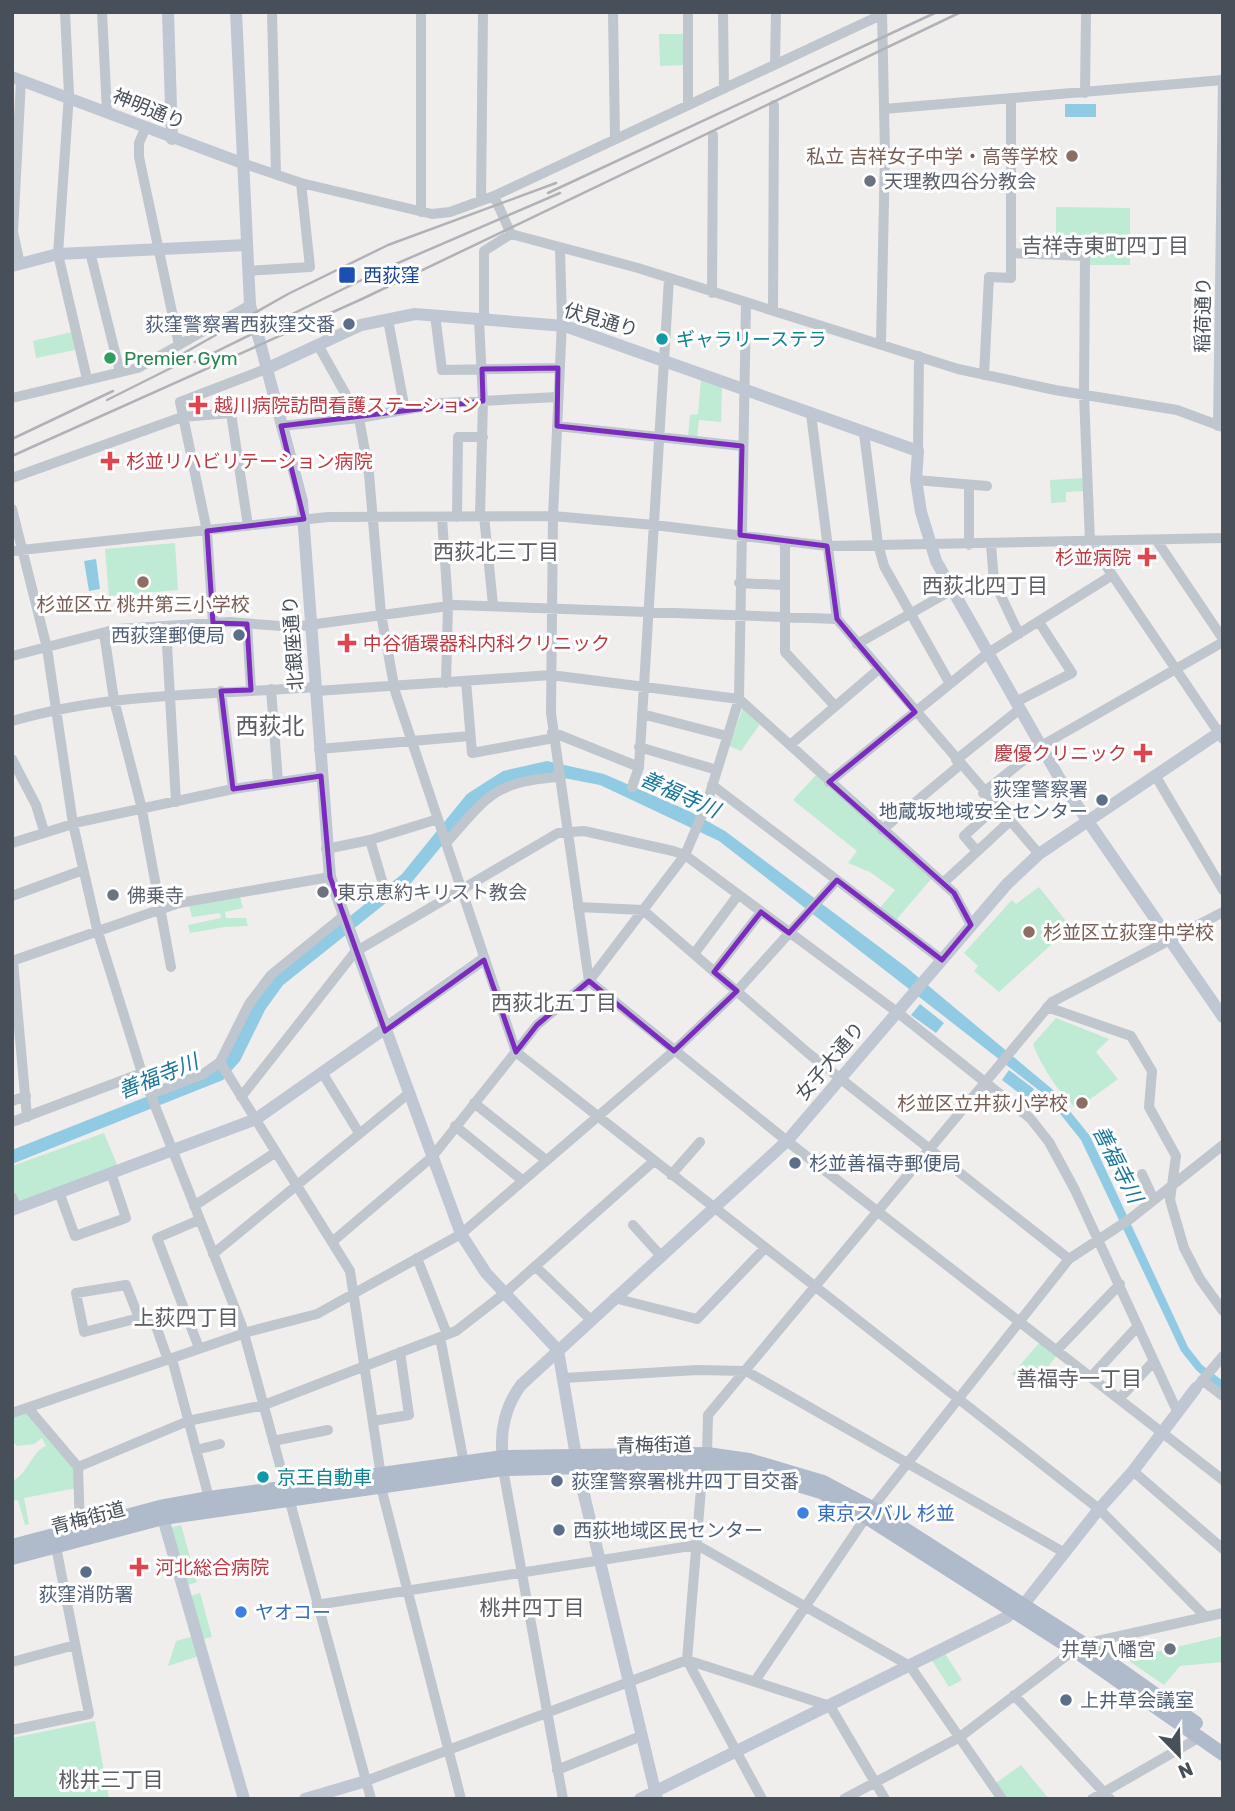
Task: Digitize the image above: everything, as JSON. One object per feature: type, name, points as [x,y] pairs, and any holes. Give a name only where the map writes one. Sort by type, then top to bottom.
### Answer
[{"type":"main road","name":"青梅街道","points":[[381,1481],[464,1463],[705,1459],[795,1482],[869,1512],[1223,1742]]},
{"type":"main road","name":"青梅街道","points":[[12,1558],[163,1518],[286,1494],[503,1463]]},
{"type":"main road","name":"青梅街道","points":[[12,1546],[209,1498],[286,1494]]},
{"type":"main road","name":"青梅街道","points":[[1079,1647],[1223,1754]]},
{"type":"street","points":[[65,12],[69,98],[58,254],[87,379]]},
{"type":"street","points":[[102,12],[107,112]]},
{"type":"street","points":[[168,12],[172,139]]},
{"type":"street","name":"北銀座通り","points":[[236,12],[250,304],[304,519],[330,877],[355,952],[461,1234],[486,1273],[558,1350]]},
{"type":"street","points":[[272,12],[274,174]]},
{"type":"street","points":[[421,12],[421,212]]},
{"type":"street","points":[[481,201],[483,12]]},
{"type":"street","points":[[613,12],[615,139]]},
{"type":"street","points":[[688,12],[688,105]]},
{"type":"street","points":[[723,12],[723,88]]},
{"type":"street","points":[[775,12],[775,64]]},
{"type":"street","points":[[1085,93],[1086,12]]},
{"type":"street","points":[[881,342],[884,109],[882,14]]},
{"type":"street","name":"神明通り","points":[[17,78],[172,139],[301,183],[440,215],[494,196],[882,14]]},
{"type":"street","points":[[17,78],[13,232],[16,265],[58,254],[246,245]]},
{"type":"street","points":[[884,109],[1223,80]]},
{"type":"street","name":"稲荷通り","points":[[1221,426],[1223,80]]},
{"type":"street","points":[[984,375],[989,278],[1011,278],[1011,100]]},
{"type":"street","points":[[773,310],[774,105]]},
{"type":"street","points":[[145,129],[139,143],[139,157],[179,345]]},
{"type":"street","points":[[712,293],[713,135]]},
{"type":"street","points":[[248,271],[310,267],[301,183]]},
{"type":"street","points":[[494,196],[511,234]]},
{"type":"street","points":[[494,605],[482,516],[484,251],[511,234],[881,342],[984,375],[1177,410],[1221,426]]},
{"type":"street","points":[[560,248],[561,327],[551,606],[553,735],[589,981],[787,1141],[1223,1480]]},
{"type":"street","points":[[90,252],[120,372]]},
{"type":"street","points":[[1012,253],[1086,256],[1084,395],[1090,542],[1221,734]]},
{"type":"street","points":[[632,787],[639,767],[669,279]]},
{"type":"street","points":[[332,1242],[432,1157],[537,1025],[589,981],[685,855],[700,820],[739,699],[746,303]]},
{"type":"street","points":[[12,398],[138,368],[250,304]]},
{"type":"street","name":"伏見通り","points":[[266,369],[361,325],[415,314],[561,327],[918,451]]},
{"type":"street","points":[[435,316],[442,370],[558,368]]},
{"type":"street","points":[[388,320],[405,410]]},
{"type":"street","points":[[318,345],[359,418],[373,517],[381,614],[393,684],[516,1052],[595,1117],[1099,1508],[1206,1618]]},
{"type":"street","points":[[919,356],[916,480],[929,545],[1018,706],[1087,821],[1223,1017]]},
{"type":"street","points":[[212,623],[207,531],[179,406],[182,400],[266,369]]},
{"type":"street","points":[[281,426],[359,418],[443,403],[558,397]]},
{"type":"street","points":[[12,478],[182,417],[231,413],[247,526]]},
{"type":"street","points":[[811,414],[837,620],[1039,855]]},
{"type":"street","points":[[557,426],[742,446]]},
{"type":"street","points":[[864,433],[878,544],[887,577],[949,682]]},
{"type":"street","points":[[457,517],[458,437],[483,437]]},
{"type":"street","points":[[916,480],[986,486]]},
{"type":"street","points":[[969,485],[969,545]]},
{"type":"street","points":[[12,509],[17,549],[47,648],[73,824],[97,929],[142,1073],[244,1333],[371,1799]]},
{"type":"street","points":[[17,549],[304,519],[482,516],[553,516],[654,525],[827,547],[1223,538]]},
{"type":"street","points":[[442,518],[449,605],[446,683]]},
{"type":"street","points":[[785,541],[785,652],[835,706]]},
{"type":"street","points":[[983,793],[1041,746],[1223,640],[1157,541]]},
{"type":"street","points":[[991,545],[994,581],[1019,634]]},
{"type":"street","points":[[829,782],[988,653],[1111,576]]},
{"type":"street","points":[[739,583],[783,585]]},
{"type":"street","points":[[857,644],[952,590]]},
{"type":"street","points":[[12,656],[117,629],[212,623],[294,627],[449,605],[551,606],[837,620]]},
{"type":"street","points":[[882,830],[1018,706],[1072,673],[1039,622]]},
{"type":"street","points":[[247,624],[251,690]]},
{"type":"street","points":[[166,627],[176,802]]},
{"type":"street","points":[[104,633],[114,700],[142,809],[171,967]]},
{"type":"street","points":[[790,745],[879,669]]},
{"type":"street","points":[[12,721],[57,708],[171,695],[446,683],[551,675],[739,699],[954,893],[971,925]]},
{"type":"street","points":[[466,681],[472,753],[553,735],[639,767]]},
{"type":"street","points":[[271,689],[278,782]]},
{"type":"street","points":[[221,691],[233,789]]},
{"type":"street","points":[[642,714],[727,736]]},
{"type":"street","name":"女子大通り","points":[[503,1463],[502,1438],[510,1401],[521,1385],[787,1141],[1007,884],[1039,855],[1087,821],[1221,734]]},
{"type":"street","points":[[320,749],[470,736]]},
{"type":"street","points":[[639,747],[717,770]]},
{"type":"street","points":[[12,759],[36,805],[44,831]]},
{"type":"street","points":[[446,841],[474,809],[496,791],[558,772]]},
{"type":"street","points":[[1155,775],[1223,890]]},
{"type":"street","points":[[12,842],[73,824],[233,789],[321,776]]},
{"type":"street","points":[[712,785],[942,960]]},
{"type":"street","points":[[976,850],[964,836],[996,807]]},
{"type":"street","points":[[943,883],[1009,822]]},
{"type":"street","points":[[326,849],[439,823]]},
{"type":"street","points":[[241,1097],[355,952],[567,831],[647,844],[685,855],[897,1012],[1030,1118],[1049,1142],[1120,1284],[1177,1411]]},
{"type":"street","points":[[370,840],[384,887]]},
{"type":"street","points":[[12,896],[83,870]]},
{"type":"street","points":[[27,1117],[13,961],[97,929],[195,899],[330,877]]},
{"type":"street","points":[[12,1413],[244,1333],[317,1314],[461,1234],[674,1051],[737,991],[837,880]]},
{"type":"street","points":[[694,954],[738,895]]},
{"type":"street","points":[[578,906],[643,910],[841,1078],[1069,1259]]},
{"type":"street","points":[[714,972],[761,912]]},
{"type":"street","points":[[762,1799],[687,1660],[708,1415],[1047,1007],[1223,912]]},
{"type":"street","points":[[151,1095],[203,1074],[220,1063],[249,1004],[271,975],[343,918]]},
{"type":"street","points":[[14,1205],[59,1192],[256,1119],[484,959]]},
{"type":"street","points":[[1047,1007],[1131,1036],[1153,1071],[1149,1107],[1176,1156],[1170,1200],[1184,1248],[1200,1279],[1223,1311]]},
{"type":"street","points":[[220,1063],[350,1271],[381,1481],[461,1799]]},
{"type":"street","points":[[12,1122],[142,1073]]},
{"type":"street","points":[[323,1074],[359,1133]]},
{"type":"street","points":[[213,1254],[408,1094]]},
{"type":"street","points":[[12,1101],[26,1096]]},
{"type":"street","points":[[474,1103],[546,1160]]},
{"type":"street","points":[[455,1126],[522,1180]]},
{"type":"street","points":[[671,1175],[700,1142]]},
{"type":"street","points":[[755,1681],[869,1512],[1069,1259],[1154,1200],[1223,1145]]},
{"type":"street","points":[[194,1206],[276,1152]]},
{"type":"street","points":[[78,1467],[188,1421],[264,1405],[444,1336],[476,1317],[505,1293],[654,1161]]},
{"type":"street","points":[[59,1192],[75,1236],[126,1218],[111,1173]]},
{"type":"street","points":[[1142,1174],[1154,1200]]},
{"type":"street","points":[[199,1220],[157,1238],[199,1348]]},
{"type":"street","points":[[633,1225],[660,1255]]},
{"type":"street","points":[[614,1298],[697,1319],[765,1248]]},
{"type":"street","points":[[417,1258],[444,1336],[464,1463]]},
{"type":"street","points":[[535,1266],[591,1320]]},
{"type":"street","points":[[1057,1350],[1120,1284]]},
{"type":"street","points":[[139,1318],[126,1285],[76,1293],[84,1332],[139,1318],[156,1326],[170,1359],[209,1498]]},
{"type":"street","points":[[1091,1377],[1138,1326]]},
{"type":"street","points":[[558,1350],[598,1560],[655,1796]]},
{"type":"street","points":[[373,1420],[409,1415],[400,1352]]},
{"type":"street","points":[[640,1799],[655,1796],[736,1752],[910,1666],[1017,1608],[1133,1471],[1162,1430],[1223,1356]]},
{"type":"street","points":[[1119,1399],[1154,1361]]},
{"type":"street","points":[[564,1378],[697,1370],[746,1371],[1065,1553]]},
{"type":"street","points":[[1200,1382],[1223,1396]]},
{"type":"street","points":[[28,1408],[78,1467],[80,1529]]},
{"type":"street","points":[[272,1441],[328,1430]]},
{"type":"street","points":[[196,1450],[220,1444]]},
{"type":"street","points":[[503,1463],[520,1572],[563,1799]]},
{"type":"street","points":[[1133,1471],[1223,1549]]},
{"type":"street","points":[[163,1518],[244,1799]]},
{"type":"street","points":[[316,1605],[697,1545],[910,1666],[1002,1799]]},
{"type":"street","points":[[12,1730],[89,1714],[56,1547]]},
{"type":"street","points":[[844,1799],[960,1737],[1079,1647],[1223,1613]]},
{"type":"street","points":[[12,1662],[75,1645]]},
{"type":"street","points":[[305,1799],[366,1781],[687,1660],[830,1706],[885,1799]]},
{"type":"street","points":[[1014,1695],[1107,1796]]},
{"type":"street","points":[[557,1770],[640,1736]]},
{"type":"street","points":[[1093,1799],[1107,1796],[1200,1737]]},
{"type":"highlighted area","points":[[558,368],[557,426],[742,446],[740,535],[827,546],[837,619],[915,712],[829,782],[954,893],[971,925],[942,960],[837,880],[789,933],[761,912],[714,972],[737,991],[674,1051],[589,981],[537,1025],[516,1052],[484,960],[385,1031],[330,877],[321,776],[233,789],[221,691],[251,690],[247,624],[213,623],[207,531],[304,519],[281,426],[483,401],[482,369]]},
{"type":"green space","points":[[659,34],[684,34],[684,65],[660,66]]},
{"type":"green space","points":[[1056,207],[1130,208],[1130,265],[1090,265],[1089,251],[1056,249]]},
{"type":"green space","points":[[72,332],[75,350],[36,358],[33,341]]},
{"type":"green space","points":[[701,380],[722,387],[721,422],[699,420],[697,438],[688,436],[690,415],[698,414]]},
{"type":"green space","points":[[1084,478],[1084,491],[1066,492],[1066,502],[1051,503],[1050,480]]},
{"type":"green space","points":[[175,543],[178,590],[109,596],[105,549]]},
{"type":"green space","points":[[743,707],[760,724],[741,751],[729,746]]},
{"type":"green space","points":[[817,774],[932,878],[895,921],[879,909],[895,890],[870,872],[848,863],[857,851],[793,800]]},
{"type":"green space","points":[[1039,887],[1066,921],[1059,928],[1064,933],[999,992],[974,971],[978,966],[964,953],[1012,900],[1016,904]]},
{"type":"green space","points":[[240,897],[243,908],[225,912],[226,918],[246,918],[248,926],[190,933],[188,925],[221,918],[220,913],[192,917],[189,905]]},
{"type":"green space","points":[[1056,1018],[1109,1039],[1096,1052],[1118,1079],[1078,1108],[1059,1090],[1033,1044]]},
{"type":"green space","points":[[104,1133],[118,1167],[19,1203],[12,1186],[12,1166]]},
{"type":"green space","points":[[1041,1341],[1057,1355],[1031,1389],[1012,1374]]},
{"type":"green space","points":[[26,1410],[75,1469],[77,1488],[24,1498],[29,1524],[25,1525],[18,1500],[12,1501],[12,1481],[22,1474],[37,1453],[46,1446],[42,1438],[34,1444],[17,1446],[12,1441],[12,1415]]},
{"type":"green space","points":[[181,1525],[197,1582],[185,1586],[169,1528]]},
{"type":"green space","points":[[200,1593],[212,1637],[200,1640],[188,1597]]},
{"type":"green space","points":[[194,1636],[199,1656],[168,1666],[176,1641]]},
{"type":"green space","points":[[1223,1636],[1223,1662],[1180,1666],[1164,1685],[1126,1659]]},
{"type":"green space","points":[[944,1652],[962,1680],[949,1687],[931,1659]]},
{"type":"green space","points":[[95,1721],[109,1799],[12,1799],[12,1738]]},
{"type":"green space","points":[[1021,1765],[1049,1799],[1007,1799],[996,1783]]},
{"type":"water","points":[[1065,104],[1096,104],[1096,117],[1065,117]]},
{"type":"water","points":[[96,559],[100,589],[89,591],[84,561]]},
{"type":"water","points":[[547,761],[604,774],[689,811],[725,831],[906,967],[1052,1089],[1090,1136],[1188,1347],[1202,1365],[1223,1381],[1223,1393],[1196,1370],[1181,1351],[1081,1140],[1045,1095],[719,841],[600,785],[548,775],[478,802],[411,883],[283,985],[265,1010],[240,1061],[223,1080],[12,1164],[12,1150],[214,1070],[254,1003],[275,977],[402,874],[467,794],[503,771]]},
{"type":"water","points":[[920,1004],[944,1023],[936,1033],[911,1015]]},
{"type":"water","points":[[1009,1070],[1034,1089],[1027,1099],[1002,1080]]},
{"type":"railway","points":[[548,193],[937,12]]},
{"type":"railway","points":[[12,456],[362,299],[961,12]]},
{"type":"railway","points":[[184,353],[288,294],[388,245],[556,183]]},
{"type":"railway","points":[[195,362],[384,269],[560,193]]},
{"type":"railway","points":[[107,400],[201,353]]},
{"type":"railway","points":[[12,439],[113,391]]},
{"type":"place","name":"私立 吉祥女子中学・高等学校","points":[[1072,156]]},
{"type":"place","name":"天理教四谷分教会","points":[[870,181]]},
{"type":"place","name":"西荻窪","points":[[347,275]]},
{"type":"place","name":"荻窪警察署西荻窪交番","points":[[349,324]]},
{"type":"place","name":"ギャラリーステラ","points":[[662,339]]},
{"type":"place","name":"Premier Gym","points":[[110,358]]},
{"type":"place","name":"越川病院訪問看護ステーション","points":[[198,405]]},
{"type":"place","name":"杉並リハビリテーション病院","points":[[110,461]]},
{"type":"place","name":"杉並病院","points":[[1147,557]]},
{"type":"place","name":"杉並区立 桃井第三小学校","points":[[143,582]]},
{"type":"place","name":"西荻窪郵便局","points":[[239,635]]},
{"type":"place","name":"中谷循環器科内科クリニック","points":[[347,643]]},
{"type":"place","name":"慶優クリニック","points":[[1143,753]]},
{"type":"place","name":"荻窪警察署 地蔵坂地域安全センター","points":[[1102,800]]},
{"type":"place","name":"東京恵約キリスト教会","points":[[323,892]]},
{"type":"place","name":"佛乗寺","points":[[113,895]]},
{"type":"place","name":"杉並区立荻窪中学校","points":[[1029,932]]},
{"type":"place","name":"杉並区立井荻小学校","points":[[1082,1103]]},
{"type":"place","name":"杉並善福寺郵便局","points":[[795,1163]]},
{"type":"place","name":"京王自動車","points":[[263,1477]]},
{"type":"place","name":"荻窪警察署桃井四丁目交番","points":[[557,1481]]},
{"type":"place","name":"東京スバル 杉並","points":[[803,1513]]},
{"type":"place","name":"西荻地域区民センター","points":[[559,1530]]},
{"type":"place","name":"河北総合病院","points":[[139,1567]]},
{"type":"place","name":"荻窪消防署","points":[[86,1572]]},
{"type":"place","name":"ヤオコー","points":[[241,1612]]},
{"type":"place","name":"井草八幡宮","points":[[1170,1649]]},
{"type":"place","name":"上井草会議室","points":[[1066,1700]]},
{"type":"district","name":"吉祥寺東町四丁目","points":[[1105,245]]},
{"type":"district","name":"西荻北三丁目","points":[[496,551]]},
{"type":"district","name":"西荻北四丁目","points":[[985,585]]},
{"type":"district","name":"西荻北","points":[[270,726]]},
{"type":"district","name":"西荻北五丁目","points":[[554,1002]]},
{"type":"district","name":"上荻四丁目","points":[[186,1317]]},
{"type":"district","name":"善福寺一丁目","points":[[1079,1378]]},
{"type":"district","name":"桃井四丁目","points":[[532,1607]]},
{"type":"district","name":"桃井三丁目","points":[[111,1779]]},
{"type":"water label","name":"善福寺川","points":[[680,794]]},
{"type":"water label","name":"善福寺川","points":[[158,1076]]},
{"type":"water label","name":"善福寺川","points":[[1118,1164]]}]
